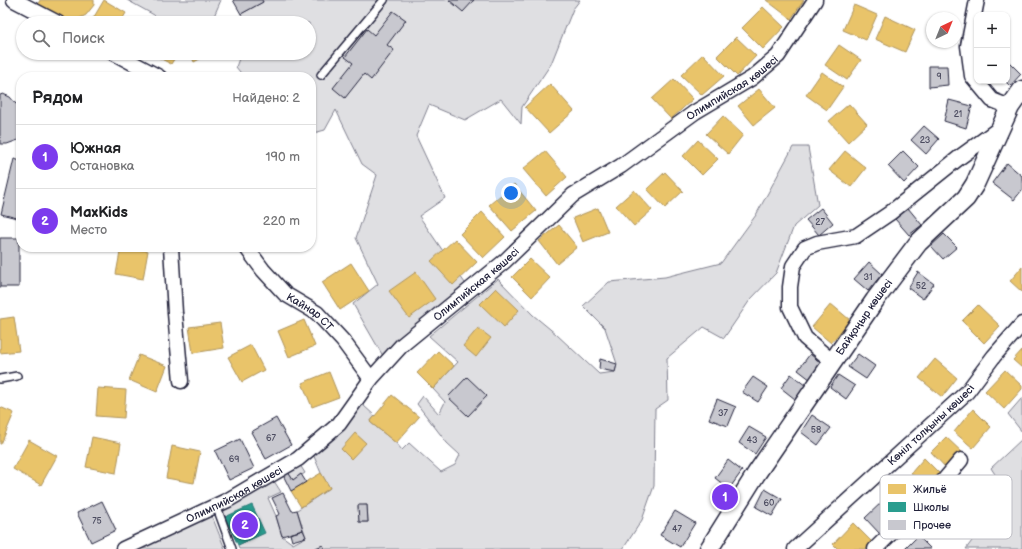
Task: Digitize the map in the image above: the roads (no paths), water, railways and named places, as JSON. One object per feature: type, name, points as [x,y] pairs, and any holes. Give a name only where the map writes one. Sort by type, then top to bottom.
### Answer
[{"type":"street","points":[[14,0],[45,16]]},
{"type":"street","name":"Олимпийская көшесі","points":[[124,549],[216,505],[298,459],[339,424],[371,378],[402,345],[505,261],[573,195],[621,166],[695,112],[752,78],[778,56],[815,0]]},
{"type":"street","points":[[978,0],[968,46],[972,76],[992,100],[1010,107]]},
{"type":"street","points":[[127,60],[150,72]]},
{"type":"street","name":"Байқоңыр көшесі","points":[[709,549],[756,474],[875,300],[918,243],[966,198],[975,184],[1010,107],[1022,90]]},
{"type":"street","points":[[833,362],[805,338],[790,307],[790,287],[793,266],[805,248],[817,243],[856,236],[890,213],[960,157],[1000,128]]},
{"type":"street","points":[[171,252],[181,381]]},
{"type":"street","name":"Кайнар СТ","points":[[249,252],[262,270],[285,294],[317,313],[343,341],[371,378]]},
{"type":"street","name":"Көніл толқыны көшесі","points":[[794,549],[967,392],[994,356],[1022,324]]},
{"type":"street","points":[[948,475],[961,460]]},
{"type":"street","points":[[876,549],[886,539]]},
{"type":"lane","points":[[321,75],[384,0]]},
{"type":"lane","points":[[0,379],[17,376]]},
{"type":"lane","points":[[216,505],[232,549]]},
{"type":"place","name":"Южная","points":[[725,497]]},
{"type":"place","name":"MaxKids","points":[[245,525]]}]
